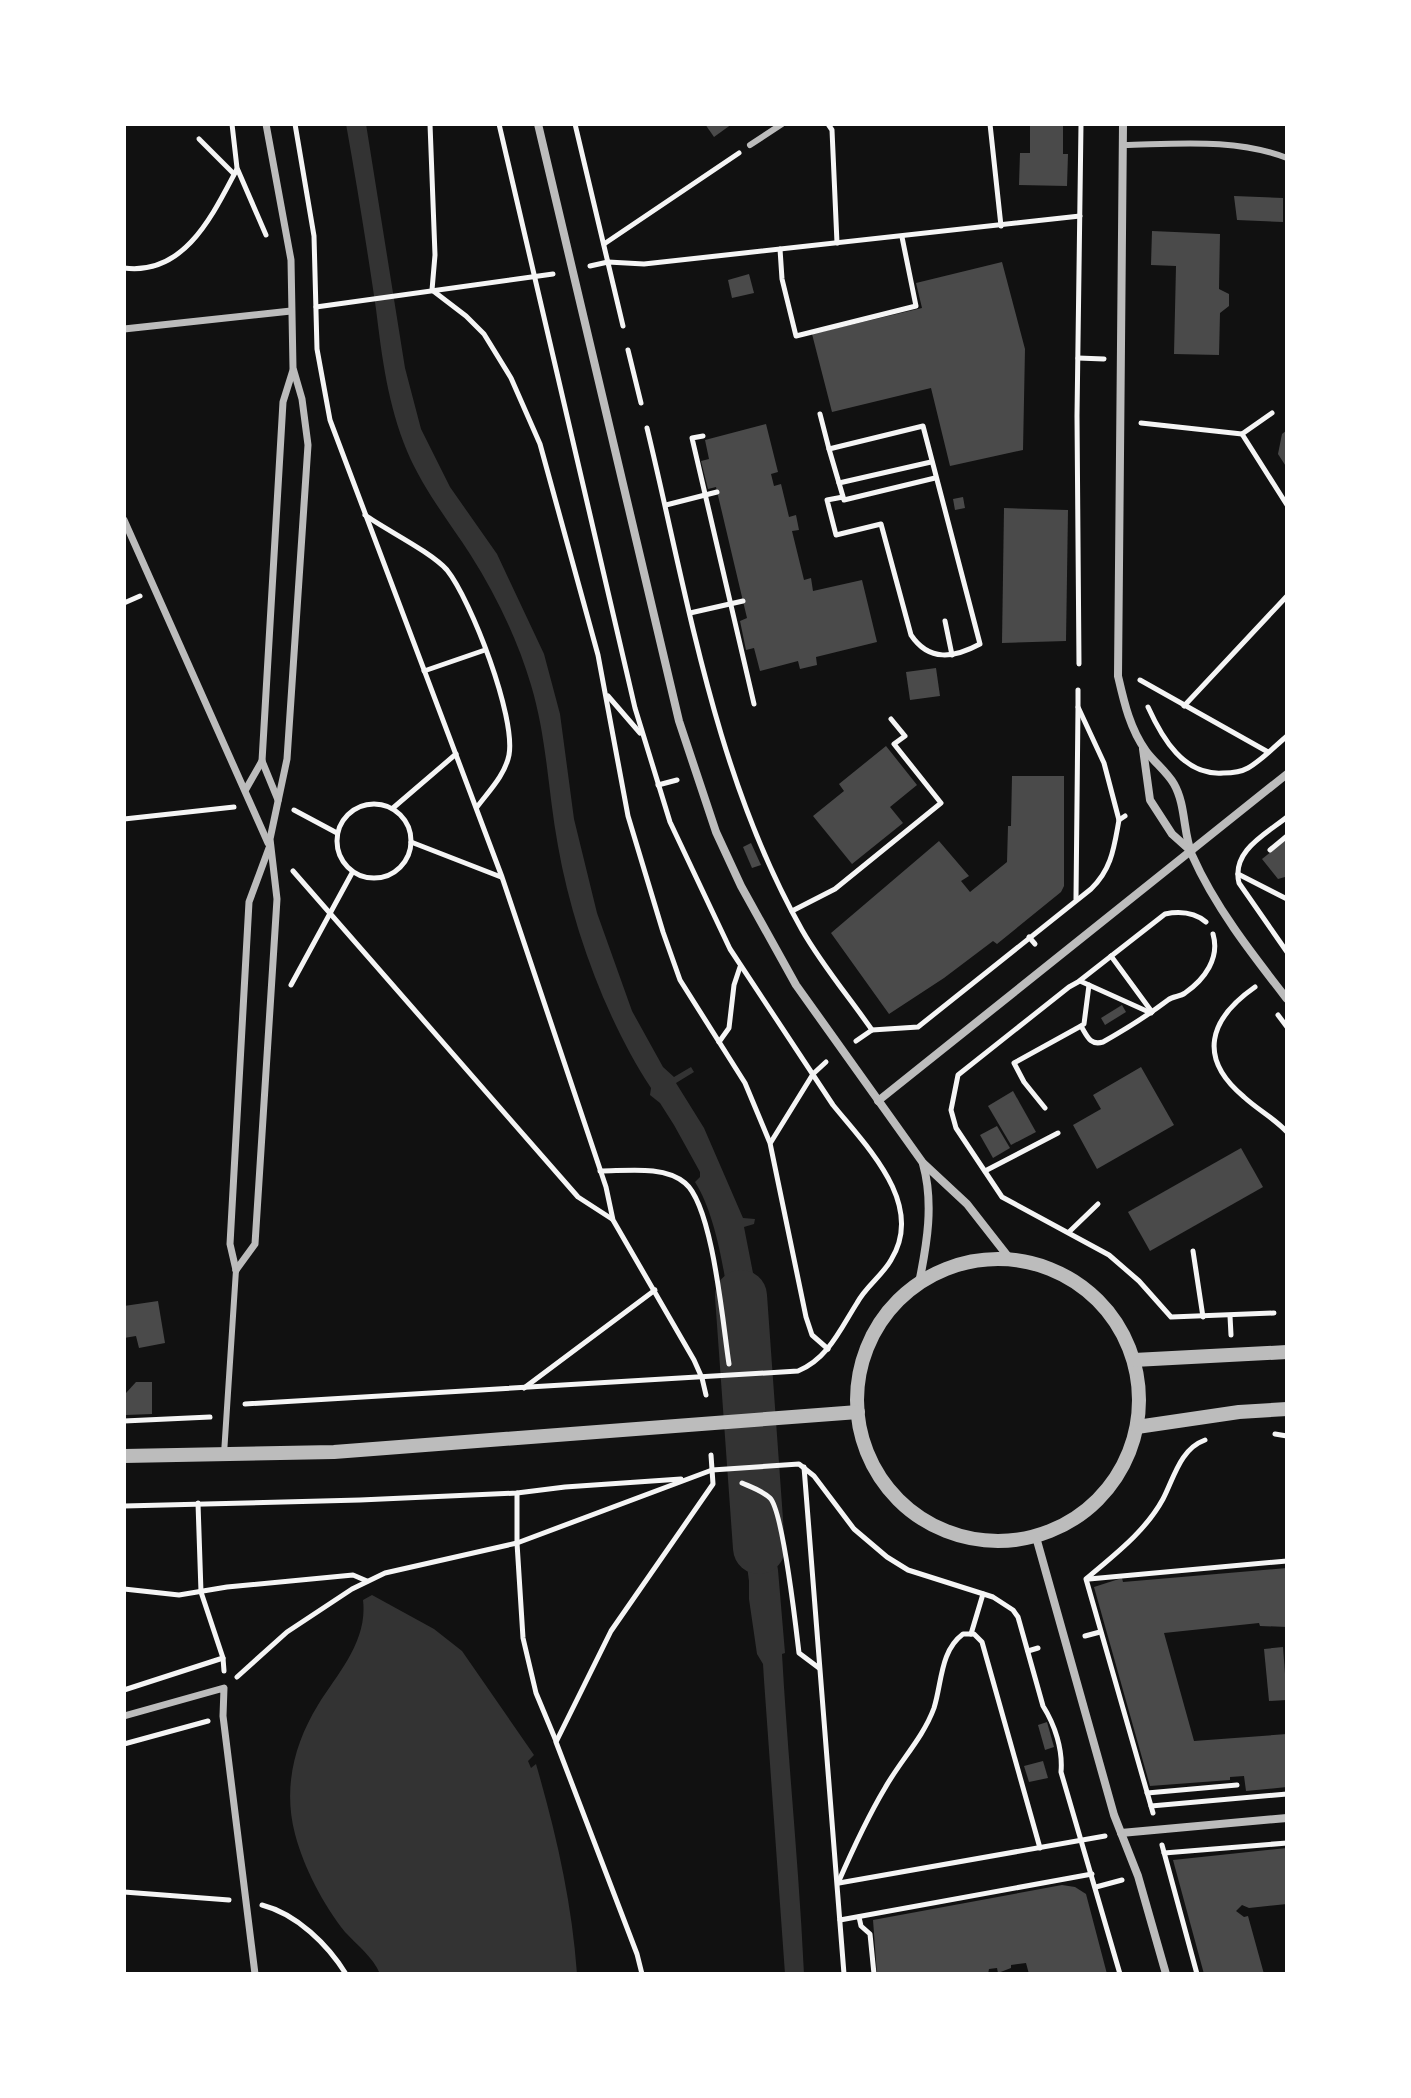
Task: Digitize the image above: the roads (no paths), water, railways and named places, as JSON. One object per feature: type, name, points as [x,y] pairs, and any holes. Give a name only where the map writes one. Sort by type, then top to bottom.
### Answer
[{"type":"street","points":[[236,1270],[230,1244],[249,902],[270,846],[287,759],[308,445],[302,399],[293,368],[291,260],[266,124]]},
{"type":"street","points":[[538,124],[655,628],[692,768],[721,843],[796,985],[923,1163],[967,1204],[1010,1259]]},
{"type":"street","points":[[1123,124],[1118,676],[1126,712],[1143,748],[1174,784],[1191,851],[1217,901],[1287,999]]},
{"type":"street","points":[[124,329],[291,311]]},
{"type":"street","points":[[279,802],[262,761],[283,402],[293,368]]},
{"type":"street","points":[[124,520],[270,846],[277,899],[255,1244],[236,1270]]},
{"type":"street","points":[[1143,748],[1150,800],[1172,834],[1191,851]]},
{"type":"street","points":[[246,789],[262,761]]},
{"type":"street","points":[[878,1101],[1287,774]]},
{"type":"street","points":[[919,1283],[929,1208],[923,1163]]},
{"type":"street","points":[[1010,1259],[1056,1271],[1090,1292],[1120,1329],[1134,1360],[1139,1389],[1137,1427],[1132,1448],[1122,1470],[1103,1496],[1072,1522],[1036,1537],[1003,1542],[963,1538],[936,1527],[893,1496],[873,1466],[861,1433],[857,1380],[870,1341],[884,1316],[919,1283],[964,1263],[1010,1259]]},
{"type":"street","points":[[1134,1360],[1287,1352]]},
{"type":"street","points":[[1137,1427],[1239,1412],[1287,1409]]},
{"type":"street","points":[[124,1456],[334,1452],[858,1412]]},
{"type":"street","points":[[1036,1537],[1121,1833],[1138,1876],[1166,1974]]},
{"type":"street","points":[[124,1716],[224,1688],[223,1716],[255,1974]]},
{"type":"street","points":[[1121,1833],[1287,1818]]},
{"type":"lane","points":[[750,145],[782,124]]},
{"type":"lane","points":[[1123,145],[1232,144],[1287,158]]},
{"type":"lane","points":[[224,1454],[236,1270]]},
{"type":"waterway","points":[[741,1296],[759,1548]]}]
